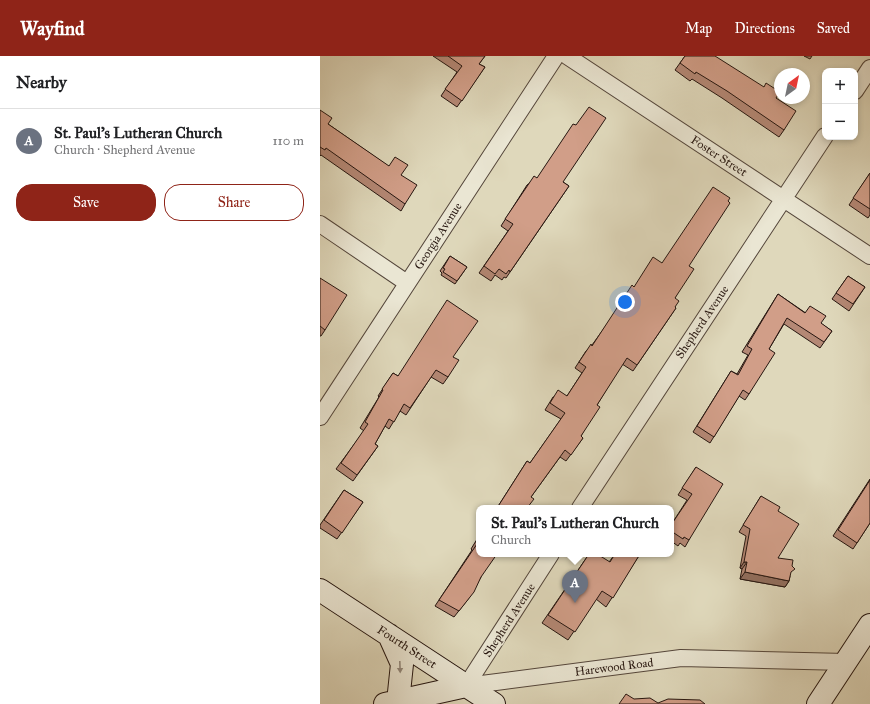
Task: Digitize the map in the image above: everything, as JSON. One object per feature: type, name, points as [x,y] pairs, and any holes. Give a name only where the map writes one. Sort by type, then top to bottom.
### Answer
[{"type":"street","name":"Georgia Avenue","points":[[320,417],[556,56]]},
{"type":"street","name":"Foster Street","points":[[567,56],[870,256]]},
{"type":"street","points":[[858,86],[870,68]]},
{"type":"street","name":"Shepherd Avenue","points":[[582,505],[822,140]]},
{"type":"street","points":[[320,224],[407,283]]},
{"type":"street","name":"Shepherd Avenue","points":[[466,686],[549,557]]},
{"type":"street","name":"Fourth Street","points":[[320,590],[494,704]]},
{"type":"street","points":[[818,704],[870,625]]},
{"type":"street","points":[[389,634],[402,664],[391,703]]},
{"type":"street","name":"Harewood Road","points":[[391,703],[466,686],[681,658],[846,662]]},
{"type":"building","points":[[448,56],[485,56],[479,64],[485,67],[462,101],[445,89],[462,66]]},
{"type":"building","points":[[685,56],[715,56],[764,87],[766,83],[774,88],[774,104],[785,104],[796,111],[784,130],[727,91],[696,72],[695,74],[680,63]]},
{"type":"building","points":[[589,107],[606,118],[563,182],[569,186],[510,272],[509,270],[506,274],[499,269],[495,274],[484,266],[513,224],[505,219],[534,176],[537,178],[573,124],[576,125]]},
{"type":"building","points":[[320,110],[332,118],[328,124],[389,166],[395,157],[408,165],[401,175],[417,185],[405,204],[326,148],[325,150],[320,147]]},
{"type":"building","points":[[870,173],[870,209],[853,198]]},
{"type":"building","points":[[713,187],[730,198],[728,201],[730,203],[689,266],[694,269],[675,298],[679,301],[675,307],[676,308],[637,365],[627,358],[597,405],[600,407],[581,436],[583,438],[571,455],[565,450],[531,497],[534,499],[529,505],[499,505],[527,461],[530,463],[565,413],[550,403],[558,390],[567,396],[586,367],[579,362],[591,344],[592,346],[632,285],[634,287],[653,257],[662,263]]},
{"type":"building","points":[[450,256],[467,267],[457,281],[443,272],[445,269],[443,268]]},
{"type":"building","points":[[848,276],[865,287],[853,304],[836,293]]},
{"type":"building","points":[[320,278],[347,295],[325,330],[320,326]]},
{"type":"building","points":[[778,294],[805,313],[810,306],[826,316],[821,323],[832,331],[824,342],[787,318],[769,349],[775,353],[749,394],[743,390],[714,437],[697,426],[731,371],[738,375],[752,349],[747,346]]},
{"type":"building","points":[[447,300],[478,321],[453,357],[459,360],[448,377],[436,370],[410,408],[404,404],[394,422],[389,419],[375,444],[378,446],[357,475],[341,463],[368,424],[365,422],[383,390],[382,389],[393,373],[398,376]]},
{"type":"building","points":[[696,467],[723,484],[689,540],[684,537],[683,539],[674,533],[674,521],[692,494],[682,488]]},
{"type":"building","points":[[870,480],[870,523],[857,543],[838,530]]},
{"type":"building","points":[[344,490],[363,502],[342,533],[324,520]]},
{"type":"building","points":[[761,496],[780,507],[778,511],[799,524],[778,558],[793,560],[792,566],[795,569],[791,572],[789,581],[745,572],[747,562],[744,562],[750,529],[743,525]]},
{"type":"building","points":[[476,545],[476,557],[495,557],[481,577],[474,592],[459,611],[439,600]]},
{"type":"building","points":[[587,557],[602,557],[610,562],[613,557],[638,557],[613,598],[602,591],[575,632],[548,615]]},
{"type":"building","points":[[626,694],[634,699],[650,698],[658,703],[668,699],[700,700],[705,704],[619,704]]},
{"type":"place","name":"St. Paul's Lutheran Church","points":[[575,603]]}]
